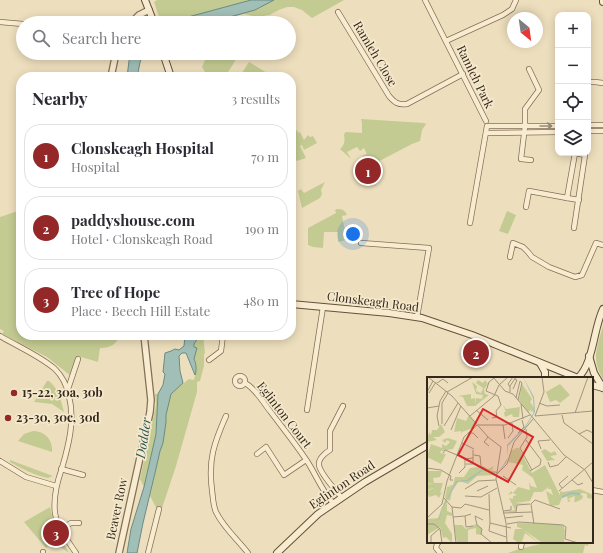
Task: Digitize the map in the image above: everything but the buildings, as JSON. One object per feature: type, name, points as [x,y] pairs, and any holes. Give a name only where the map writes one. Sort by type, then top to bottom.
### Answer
[{"type":"main road","points":[[144,0],[151,16]]},
{"type":"main road","points":[[165,60],[169,72]]},
{"type":"main road","name":"Clonskeagh Road","points":[[296,304],[417,317],[472,335],[575,377]]},
{"type":"main road","points":[[579,377],[584,370],[589,356],[603,309]]},
{"type":"main road","points":[[589,356],[594,373],[603,388]]},
{"type":"main road","points":[[540,363],[545,372],[544,377]]},
{"type":"main road","points":[[593,385],[603,388]]},
{"type":"main road","name":"Eglinton Road","points":[[276,553],[318,514],[341,497],[390,466],[427,446]]},
{"type":"street","name":"Ramleh Park","points":[[425,0],[486,121]]},
{"type":"street","name":"Ramleh Park","points":[[446,41],[503,15],[512,9],[516,0]]},
{"type":"street","points":[[138,16],[149,10]]},
{"type":"street","name":"Ramleh Close","points":[[338,12],[389,96],[394,102],[400,105],[407,104],[463,74]]},
{"type":"street","points":[[0,22],[16,23]]},
{"type":"street","points":[[112,72],[115,60]]},
{"type":"street","points":[[529,69],[539,90],[525,109],[525,126],[521,159],[531,160]]},
{"type":"street","points":[[591,82],[603,83]]},
{"type":"street","points":[[591,125],[603,125]]},
{"type":"street","points":[[470,223],[487,126],[555,126]]},
{"type":"street","points":[[591,132],[603,131]]},
{"type":"street","points":[[486,133],[555,132]]},
{"type":"street","points":[[567,198],[574,156]]},
{"type":"street","points":[[574,228],[585,156]]},
{"type":"street","points":[[526,207],[529,192],[579,200]]},
{"type":"street","points":[[361,242],[429,248],[417,317]]},
{"type":"street","points":[[510,257],[513,244],[523,247],[532,258],[549,267],[575,277],[582,275],[596,243],[603,245]]},
{"type":"street","points":[[307,410],[323,307]]},
{"type":"street","points":[[0,336],[47,363],[61,377],[68,389],[72,408],[71,427],[56,486],[55,513],[61,529],[76,553]]},
{"type":"street","name":"Beaver Row","points":[[119,553],[150,412],[151,400],[145,340]]},
{"type":"street","points":[[209,360],[221,351],[222,340]]},
{"type":"street","points":[[68,389],[78,359]]},
{"type":"street","name":"Eglinton Court","points":[[245,383],[252,387],[281,424],[306,460],[325,494],[333,503]]},
{"type":"street","points":[[341,497],[322,472],[319,463],[321,458],[330,450],[330,431],[343,406]]},
{"type":"street","points":[[226,416],[214,445],[211,462],[213,503],[216,512],[248,553]]},
{"type":"street","name":"Eglinton Court","points":[[257,454],[266,447],[284,475],[306,460]]},
{"type":"street","points":[[0,462],[26,477],[56,486]]},
{"type":"street","points":[[61,469],[83,475]]},
{"type":"street","points":[[593,490],[603,492]]},
{"type":"street","points":[[148,553],[159,509]]},
{"type":"street","points":[[61,529],[71,522],[79,523]]},
{"type":"street","points":[[438,543],[436,548],[440,553]]},
{"type":"green space","points":[[157,0],[344,0],[312,18],[302,10],[294,7],[287,7],[263,16],[244,14],[236,16],[159,16],[154,2]]},
{"type":"green space","points":[[205,60],[236,60],[228,72],[205,72],[202,67]]},
{"type":"green space","points":[[249,62],[265,72],[243,72]]},
{"type":"green space","points":[[361,119],[426,124],[422,130],[420,141],[368,167],[362,156],[367,154],[364,148],[360,151],[357,147],[347,152],[351,159],[340,149],[344,144],[344,134],[346,132],[362,133]]},
{"type":"green space","points":[[296,131],[298,133],[300,132],[304,140],[308,135],[310,137],[313,136],[317,143],[304,150],[302,145],[300,146],[306,158],[297,161],[296,160]]},
{"type":"green space","points":[[325,182],[321,190],[322,194],[320,198],[302,208],[298,191],[301,189],[304,193]]},
{"type":"green space","points":[[335,210],[343,210],[347,215],[342,216],[347,240],[338,242],[338,232],[324,232],[323,248],[308,245],[308,228],[336,213]]},
{"type":"green space","points":[[507,211],[516,215],[508,234],[499,231]]},
{"type":"green space","points":[[16,212],[16,340],[118,340],[113,345],[100,348],[98,362],[78,356],[71,376],[47,357],[2,334],[4,331],[0,329],[0,217]]},
{"type":"green space","points":[[603,326],[603,379],[597,365],[596,353]]},
{"type":"green space","points":[[197,340],[204,340],[205,353],[204,366],[200,381],[197,382],[197,392],[176,466],[162,508],[157,509],[150,496],[163,443],[166,415],[171,393],[189,379],[194,380],[196,364],[194,359],[196,352],[194,344]]},
{"type":"green space","points":[[47,381],[52,384],[57,391],[61,399],[64,412],[52,404],[34,402]]},
{"type":"green space","points":[[155,394],[158,394],[156,434],[144,487],[140,479],[156,405]]},
{"type":"green space","points":[[33,431],[45,434],[50,440],[52,452],[18,441],[24,434]]},
{"type":"green space","points":[[10,460],[53,476],[48,478],[33,473],[10,462]]},
{"type":"green space","points":[[50,507],[55,527],[69,553],[53,542],[46,548],[24,522]]},
{"type":"green space","points":[[545,543],[589,543],[588,546],[585,545],[583,553],[508,553]]},
{"type":"water","points":[[251,0],[274,0],[255,10],[233,16],[192,16]]},
{"type":"water","points":[[129,60],[141,60],[138,72],[128,72]]},
{"type":"water","points":[[185,340],[197,340],[194,344],[194,347],[197,348],[194,359],[196,373],[195,375],[186,353],[182,353],[179,356],[180,371],[183,383],[171,394],[166,415],[163,443],[137,553],[127,553],[131,529],[144,487],[156,434],[158,394],[163,385],[165,374],[163,372],[165,353],[175,349],[179,350],[184,346]]},
{"type":"place","name":"Clonskeagh Hospital","points":[[368,171]]},
{"type":"place","name":"paddyshouse.com","points":[[476,353]]},
{"type":"place","name":"15-22, 30a, 30b","points":[[14,393]]},
{"type":"place","name":"23-30, 30c, 30d","points":[[8,418]]},
{"type":"place","name":"Tree of Hope","points":[[56,533]]},
{"type":"water label","name":"Dodder","points":[[143,438]]}]
